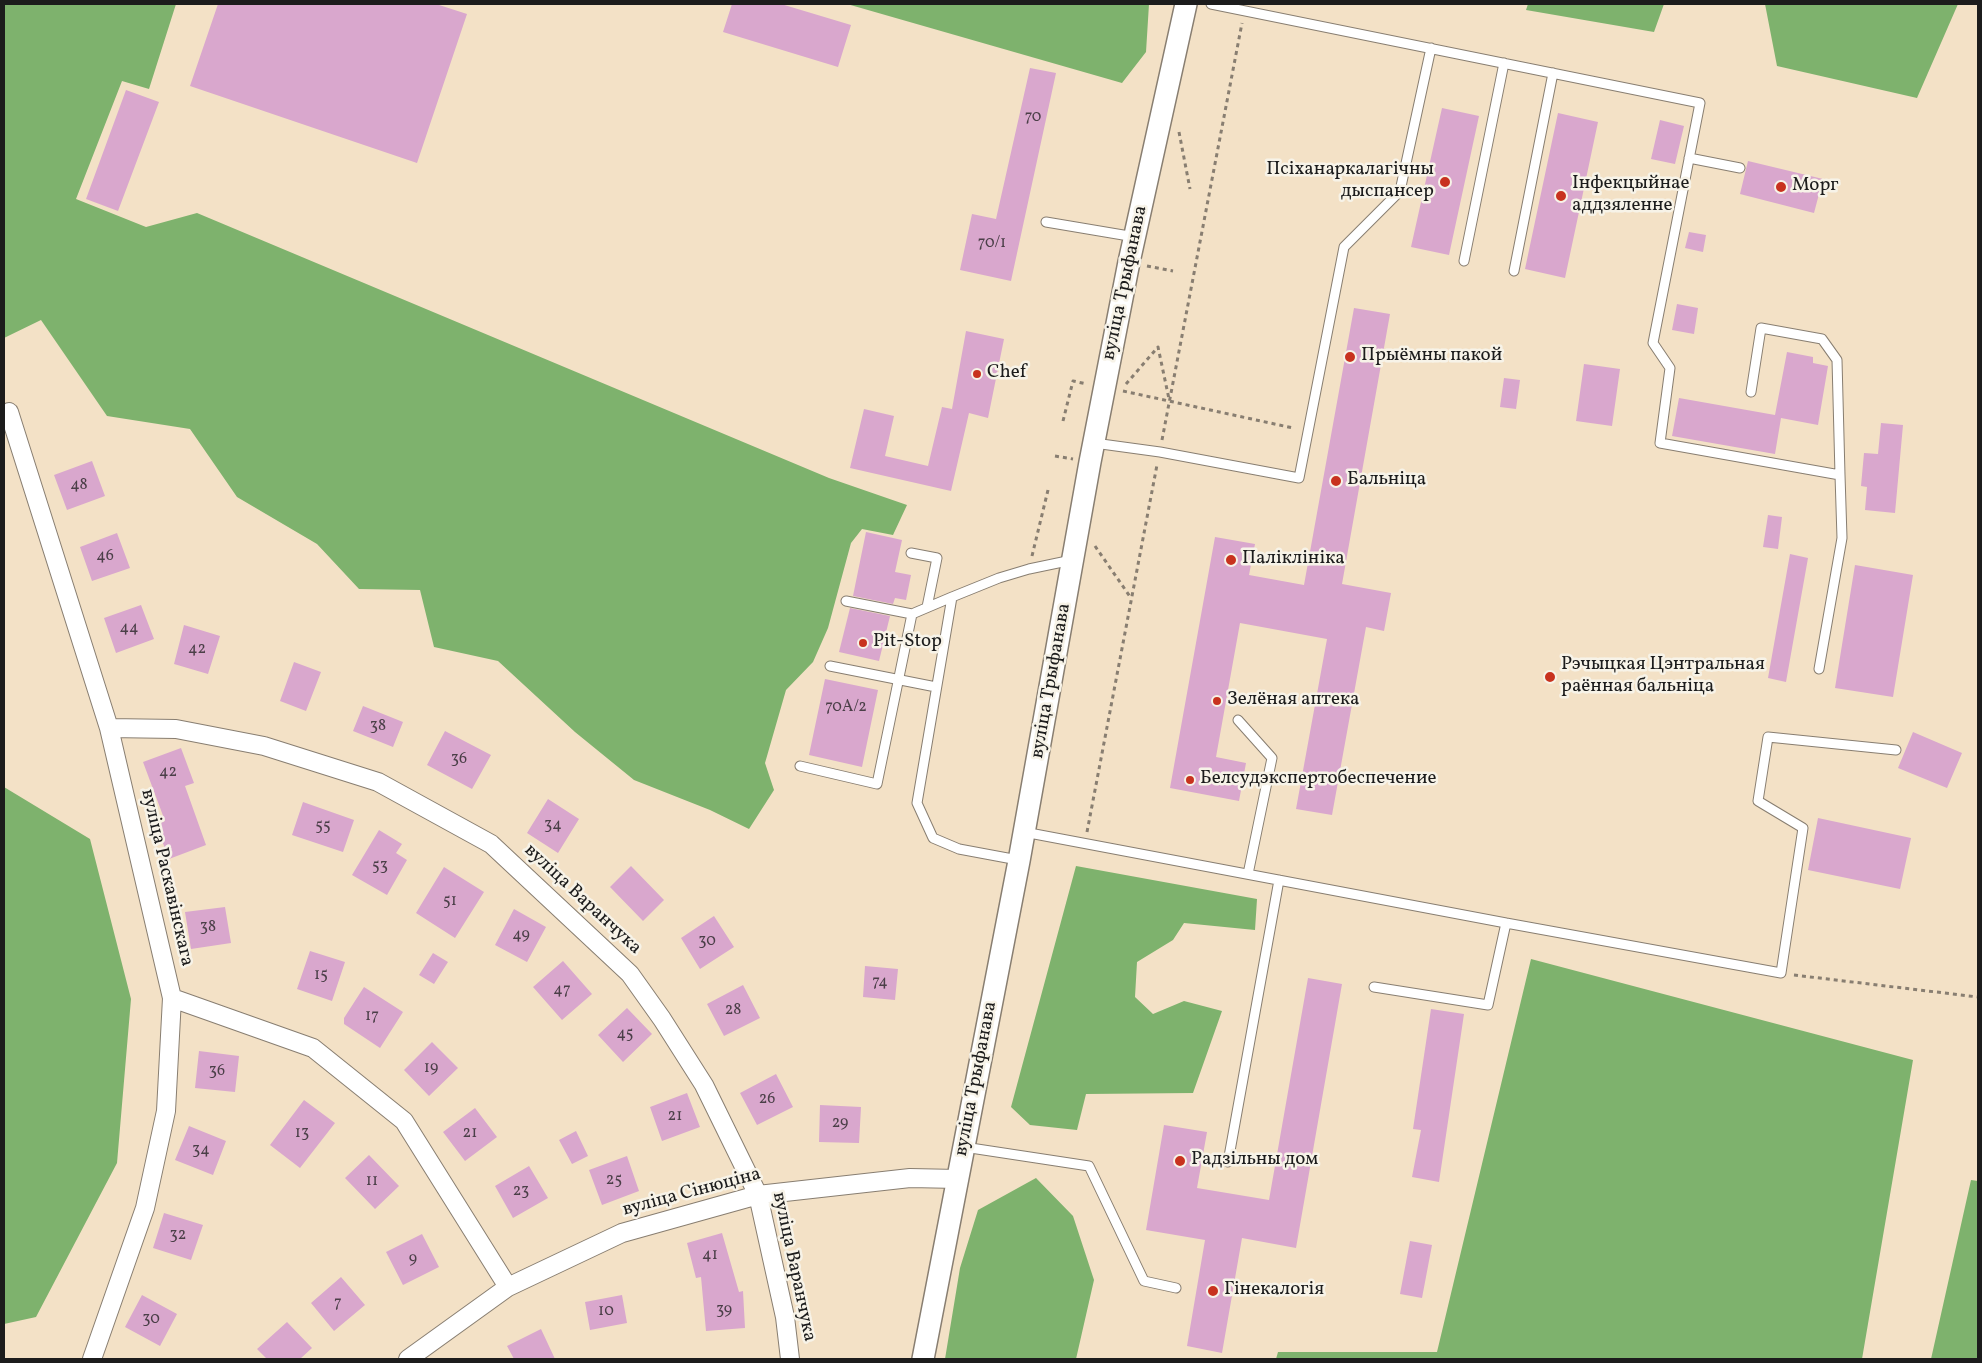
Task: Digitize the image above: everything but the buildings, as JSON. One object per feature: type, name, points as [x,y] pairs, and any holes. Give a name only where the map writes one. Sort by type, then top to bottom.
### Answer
[{"type":"street","name":"вуліца Трыфанава","points":[[923,1359],[1019,860],[1094,443],[1129,262],[1186,4]]},
{"type":"street","name":"вуліца Раскавінскага","points":[[9,412],[109,728],[172,998],[166,1111],[145,1208],[92,1359]]},
{"type":"street","name":"вуліца Варанчука","points":[[109,728],[176,729],[264,746],[378,782],[491,844],[630,974],[704,1085],[758,1195],[785,1318],[790,1359]]},
{"type":"street","points":[[172,998],[313,1048],[404,1121],[508,1287]]},
{"type":"street","name":"вуліца Сінюціна","points":[[408,1359],[508,1287],[622,1233],[758,1195],[910,1178],[958,1179]]},
{"type":"lane","points":[[1211,4],[1700,103],[1653,343],[1670,368],[1660,443],[1840,475]]},
{"type":"lane","points":[[1094,443],[1160,452],[1299,478],[1344,247],[1400,191],[1431,48]]},
{"type":"lane","points":[[1464,261],[1504,63]]},
{"type":"lane","points":[[1514,271],[1553,73]]},
{"type":"lane","points":[[1689,158],[1740,168]]},
{"type":"lane","points":[[1046,222],[1136,237]]},
{"type":"lane","points":[[1751,392],[1761,328],[1822,339],[1837,360],[1842,538],[1819,668]]},
{"type":"lane","points":[[911,553],[937,558],[927,607]]},
{"type":"lane","points":[[846,601],[912,614],[999,578],[1029,569],[1074,560]]},
{"type":"lane","points":[[952,596],[917,803],[933,838],[959,849],[1019,860]]},
{"type":"lane","points":[[800,766],[877,784],[912,614]]},
{"type":"lane","points":[[830,666],[936,687]]},
{"type":"lane","points":[[1238,720],[1272,758],[1248,874]]},
{"type":"lane","points":[[1024,832],[1781,973],[1803,828],[1758,801],[1768,737],[1896,750]]},
{"type":"lane","points":[[1228,1162],[1279,880]]},
{"type":"lane","points":[[1374,987],[1488,1005],[1506,923]]},
{"type":"lane","points":[[964,1147],[1089,1166],[1144,1281],[1176,1288]]},
{"type":"path","points":[[1085,844],[1244,10]]},
{"type":"path","points":[[1129,262],[1173,271]]},
{"type":"path","points":[[1063,421],[1073,381],[1293,428]]},
{"type":"path","points":[[1029,569],[1048,490]]},
{"type":"path","points":[[1781,973],[1978,997]]},
{"type":"green space","points":[[4,4],[176,4],[149,89],[122,81],[76,199],[146,227],[197,213],[829,478],[907,505],[893,535],[862,529],[851,543],[828,628],[813,662],[786,690],[765,763],[774,790],[749,829],[710,810],[634,780],[575,732],[498,661],[434,647],[420,590],[359,589],[317,544],[237,497],[190,429],[107,416],[41,320],[4,338]]},
{"type":"green space","points":[[847,4],[1149,4],[1146,52],[1122,83]]},
{"type":"green space","points":[[1528,4],[1664,4],[1654,32],[1526,10]]},
{"type":"green space","points":[[1765,4],[1958,4],[1917,98],[1777,66]]},
{"type":"green space","points":[[4,787],[90,839],[131,999],[117,1163],[36,1317],[4,1324]]},
{"type":"green space","points":[[1076,866],[1257,899],[1255,930],[1184,923],[1173,940],[1137,962],[1135,997],[1153,1014],[1184,1001],[1222,1011],[1193,1093],[1086,1094],[1077,1130],[1030,1125],[1011,1107]]},
{"type":"green space","points":[[1531,959],[1913,1060],[1862,1359],[1276,1359],[1278,1352],[1437,1352]]},
{"type":"green space","points":[[1036,1178],[1073,1216],[1094,1280],[1076,1359],[945,1359],[960,1268],[978,1210]]},
{"type":"green space","points":[[1971,1180],[1978,1181],[1978,1359],[1931,1359]]},
{"type":"place","name":"Псіханаркалагічны дыспансер","points":[[1445,182]]},
{"type":"place","name":"Морг","points":[[1781,187]]},
{"type":"place","name":"Інфекцыйнае аддзяленне","points":[[1561,196]]},
{"type":"place","name":"Прыёмны пакой","points":[[1350,357]]},
{"type":"place","name":"Chef","points":[[977,374]]},
{"type":"place","name":"Бальніца","points":[[1336,481]]},
{"type":"place","name":"Паліклініка","points":[[1231,560]]},
{"type":"place","name":"Pit-Stop","points":[[863,643]]},
{"type":"place","name":"Рэчыцкая Цэнтральная раённая бальніца","points":[[1550,677]]},
{"type":"place","name":"Зелёная аптека","points":[[1217,701]]},
{"type":"place","name":"Белсудэкспертобеспечение","points":[[1190,780]]},
{"type":"place","name":"Радзільны дом","points":[[1180,1161]]},
{"type":"place","name":"Гінекалогія","points":[[1213,1291]]}]
